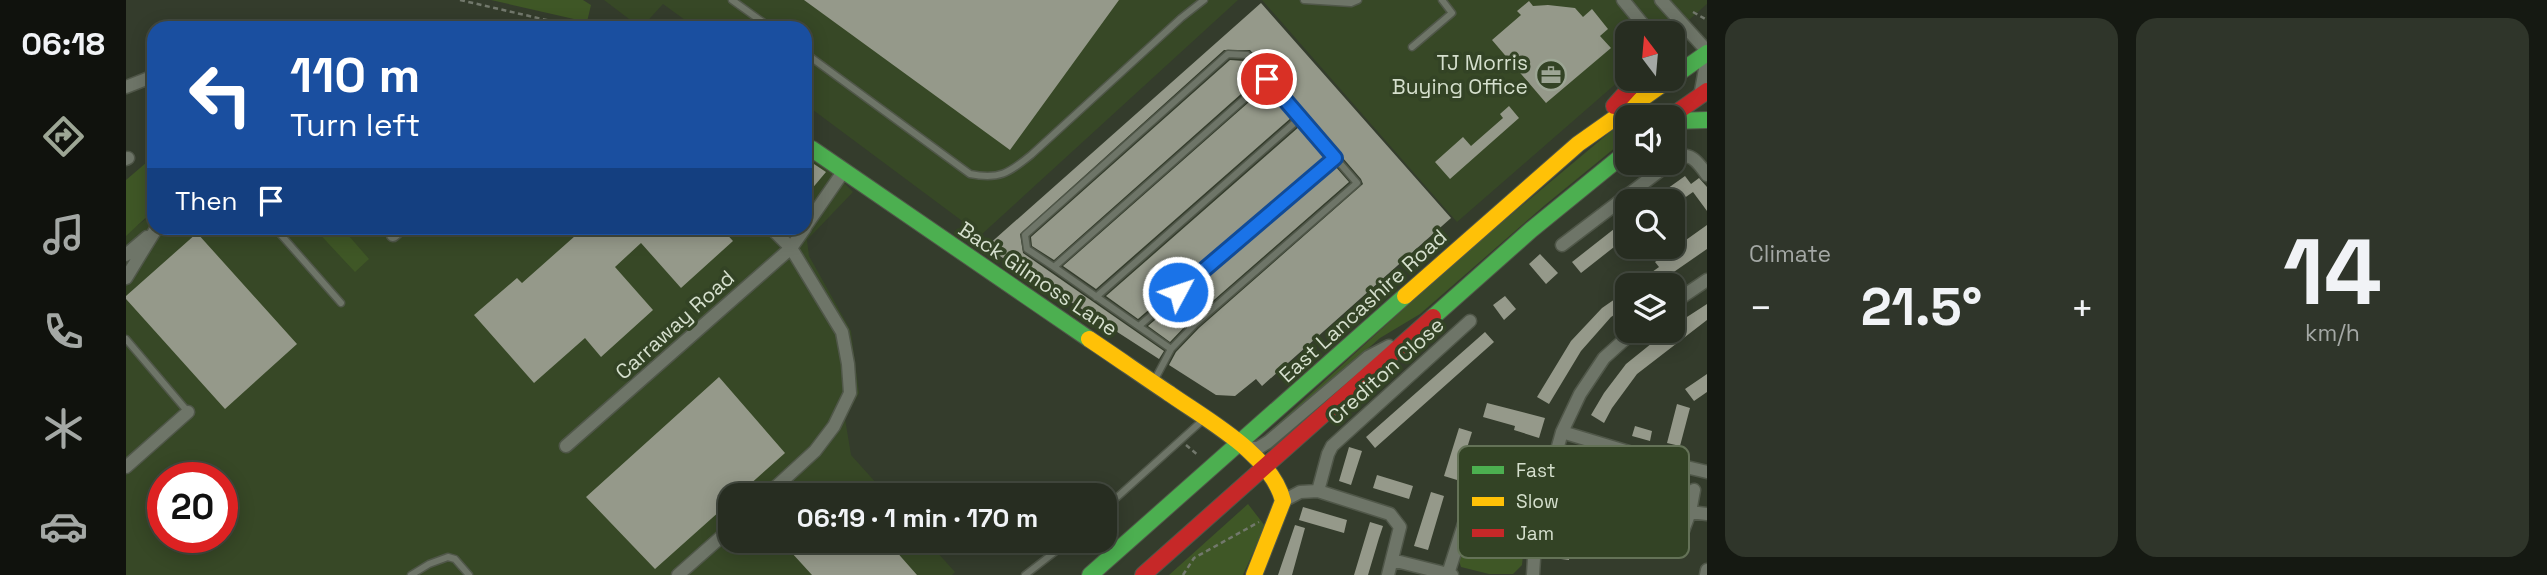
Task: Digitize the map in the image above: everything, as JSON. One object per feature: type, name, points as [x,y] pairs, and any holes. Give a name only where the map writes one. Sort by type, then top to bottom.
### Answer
[{"type":"main road","name":"East Lancashire Road","points":[[1685,65],[1707,52]]},
{"type":"main road","points":[[1685,81],[1705,96],[1685,110]]},
{"type":"main road","points":[[1578,144],[1591,125],[1627,91]]},
{"type":"main road","name":"East Lancashire Road","points":[[1090,575],[1578,144],[1649,91]]},
{"type":"main road","points":[[1685,119],[1707,120]]},
{"type":"main road","name":"Back Gilmoss Lane","points":[[812,149],[1205,419],[1264,467],[1277,483],[1282,506]]},
{"type":"main road","points":[[1143,575],[1531,230],[1615,162]]},
{"type":"main road","points":[[1254,575],[1282,506]]},
{"type":"street","points":[[1623,0],[1640,21]]},
{"type":"street","points":[[1661,0],[1707,52]]},
{"type":"street","points":[[1705,96],[1707,58]]},
{"type":"street","points":[[126,87],[147,79]]},
{"type":"street","points":[[1685,155],[1694,158],[1705,172]]},
{"type":"street","name":"Carraway Road","points":[[812,217],[843,172]]},
{"type":"street","points":[[1562,245],[1654,175]]},
{"type":"street","points":[[126,255],[149,235]]},
{"type":"street","points":[[126,278],[153,235]]},
{"type":"street","points":[[778,235],[791,248],[842,332],[850,393],[834,426],[815,451],[780,483]]},
{"type":"street","name":"Carraway Road","points":[[566,446],[791,248],[800,235]]},
{"type":"street","points":[[1685,295],[1707,280]]},
{"type":"street","name":"Crediton Close","points":[[1318,491],[1332,446],[1470,321]]},
{"type":"street","points":[[1239,445],[1252,449],[1263,446],[1368,357],[1417,331]]},
{"type":"street","points":[[1558,446],[1580,394],[1604,358],[1621,343]]},
{"type":"street","points":[[126,467],[188,412]]},
{"type":"street","points":[[1562,432],[1609,446]]},
{"type":"street","points":[[1689,468],[1707,472]]},
{"type":"street","points":[[1694,490],[1690,512],[1707,514]]},
{"type":"street","points":[[1282,506],[1300,492],[1318,491],[1390,514],[1400,527],[1388,575]]},
{"type":"street","points":[[678,575],[718,540]]},
{"type":"street","points":[[1392,560],[1450,574],[1458,547]]},
{"type":"lane","points":[[732,0],[761,21]]},
{"type":"lane","points":[[812,58],[970,174],[989,178],[1011,172],[1204,0]]},
{"type":"lane","points":[[1304,0],[1358,0]]},
{"type":"lane","points":[[1412,47],[1452,13],[1442,0]]},
{"type":"lane","points":[[1153,383],[1171,349],[1195,324],[1357,183],[1247,55],[1228,54],[1025,235],[1027,248],[1171,349]]},
{"type":"lane","points":[[1054,267],[1267,79]]},
{"type":"lane","points":[[1096,297],[1300,118]]},
{"type":"lane","points":[[1705,172],[1707,156]]},
{"type":"lane","points":[[1139,326],[1335,158]]},
{"type":"lane","points":[[281,235],[341,303]]},
{"type":"lane","points":[[126,339],[188,412]]},
{"type":"lane","points":[[1117,497],[1205,419]]},
{"type":"lane","points":[[1025,575],[1053,553]]},
{"type":"lane","points":[[411,575],[448,556],[455,559],[469,575]]},
{"type":"path","points":[[460,0],[551,21]]},
{"type":"path","points":[[1693,12],[1707,20]]},
{"type":"path","points":[[1183,575],[1194,558],[1282,506]]},
{"type":"shaded area","points":[[491,0],[583,0],[591,5],[587,21]]},
{"type":"shaded area","points":[[604,0],[1238,0],[981,235],[812,109],[812,21],[686,21],[663,4],[647,21],[632,21]]},
{"type":"shaded area","points":[[1262,0],[1707,0],[1707,4],[1685,23],[1685,21],[1615,21],[1615,84],[1457,222]]},
{"type":"shaded area","points":[[1615,128],[1615,148],[1420,314],[1380,338],[1266,438],[1259,441],[1457,260]]},
{"type":"shaded area","points":[[812,154],[853,192],[812,235]]},
{"type":"shaded area","points":[[147,162],[147,216],[126,236],[126,180]]},
{"type":"shaded area","points":[[147,218],[147,235],[812,235],[807,240],[809,256],[851,331],[859,393],[845,419],[851,455],[876,483],[718,483],[718,553],[938,553],[955,572],[952,575],[126,575],[126,234]]},
{"type":"shaded area","points":[[321,235],[348,235],[369,259],[355,272]]},
{"type":"shaded area","points":[[1248,504],[1265,526],[1243,575],[1169,575]]},
{"type":"shaded area","points":[[1460,558],[1523,558],[1522,565],[1513,574],[1489,574],[1461,567]]},
{"type":"building","points":[[804,0],[1119,0],[1010,150]]},
{"type":"building","name":"TJ Morris Buying Office","points":[[1529,1],[1533,6],[1575,8],[1583,17],[1592,9],[1608,29],[1600,36],[1611,48],[1546,103],[1492,40],[1521,15],[1517,11]]},
{"type":"building","points":[[1261,3],[1451,218],[1262,386],[1256,379],[1235,396],[1216,395],[1169,365],[1176,352],[1199,328],[1363,184],[1250,50],[1224,50],[1020,234],[1023,253],[1164,351],[1159,359],[986,247]]},
{"type":"building","points":[[1230,60],[1244,61],[1259,78],[1054,260],[1032,246],[1031,237]]},
{"type":"building","points":[[1266,87],[1292,117],[1096,289],[1063,266]]},
{"type":"building","points":[[1509,106],[1519,118],[1450,179],[1435,162],[1463,137],[1471,146],[1503,118],[1500,114]]},
{"type":"building","points":[[1300,126],[1327,157],[1138,319],[1106,296]]},
{"type":"building","points":[[812,163],[826,172],[812,189]]},
{"type":"building","points":[[1335,166],[1349,182],[1191,320],[1170,342],[1148,326]]},
{"type":"building","points":[[1685,176],[1691,184],[1699,178],[1707,187],[1707,211],[1693,192],[1685,198],[1685,189],[1667,189]]},
{"type":"building","points":[[1707,225],[1707,249],[1672,273],[1651,273],[1659,267],[1655,262],[1659,259],[1685,259],[1685,241]]},
{"type":"building","points":[[1615,228],[1615,246],[1581,273],[1572,262]]},
{"type":"building","points":[[195,235],[199,235],[297,344],[225,409],[126,296]]},
{"type":"building","points":[[576,235],[727,235],[733,241],[681,288],[641,243],[615,267],[653,310],[601,357],[585,338],[534,383],[474,315],[517,278],[522,283]]},
{"type":"building","points":[[1540,254],[1558,273],[1546,284],[1529,264]]},
{"type":"building","points":[[1505,296],[1516,309],[1504,320],[1493,305]]},
{"type":"building","points":[[1615,299],[1615,314],[1581,351],[1549,404],[1537,397],[1571,341],[1602,308]]},
{"type":"building","points":[[1707,304],[1707,320],[1685,337],[1685,318]]},
{"type":"building","points":[[1485,332],[1494,342],[1375,448],[1366,437]]},
{"type":"building","points":[[1652,343],[1677,343],[1637,374],[1604,423],[1591,415],[1626,364]]},
{"type":"building","points":[[1707,374],[1707,392],[1694,401],[1685,389]]},
{"type":"building","points":[[719,377],[785,453],[751,483],[718,483],[718,513],[655,569],[586,497]]},
{"type":"building","points":[[1487,403],[1545,418],[1539,438],[1514,430],[1515,426],[1483,417]]},
{"type":"building","points":[[1677,404],[1690,408],[1680,446],[1667,443]]},
{"type":"building","points":[[1635,426],[1652,431],[1650,441],[1632,436]]},
{"type":"building","points":[[1459,428],[1472,432],[1468,446],[1458,446],[1457,480],[1444,476]]},
{"type":"building","points":[[1349,447],[1362,451],[1351,485],[1339,481]]},
{"type":"building","points":[[1377,475],[1413,486],[1409,499],[1373,488]]},
{"type":"building","points":[[1431,492],[1444,496],[1428,550],[1414,546]]},
{"type":"building","points":[[1303,507],[1347,520],[1344,533],[1299,520]]},
{"type":"building","points":[[1370,522],[1383,526],[1368,575],[1354,575]]},
{"type":"building","points":[[1295,525],[1305,528],[1292,575],[1278,575]]},
{"type":"building","points":[[792,553],[898,553],[917,575],[812,575]]},
{"type":"traffic: fast","points":[[1685,69],[1707,53]]},
{"type":"traffic: fast","points":[[1685,121],[1707,120]]},
{"type":"traffic: fast","points":[[812,149],[1089,339]]},
{"type":"traffic: fast","points":[[1433,317],[1531,230],[1615,162]]},
{"type":"traffic: fast","points":[[1090,575],[1405,296]]},
{"type":"traffic: slow","points":[[1405,296],[1578,144],[1653,91]]},
{"type":"traffic: slow","points":[[1089,339],[1236,440],[1266,469],[1277,484],[1283,501],[1254,575]]},
{"type":"traffic: jam","points":[[1614,106],[1627,91]]},
{"type":"traffic: jam","points":[[1685,106],[1707,91]]},
{"type":"traffic: jam","points":[[1143,575],[1433,317]]},
{"type":"place","name":"TJ Morris Buying Office","points":[[1551,75]]},
{"type":"route","points":[[1178,292],[1335,158],[1267,79]]}]
